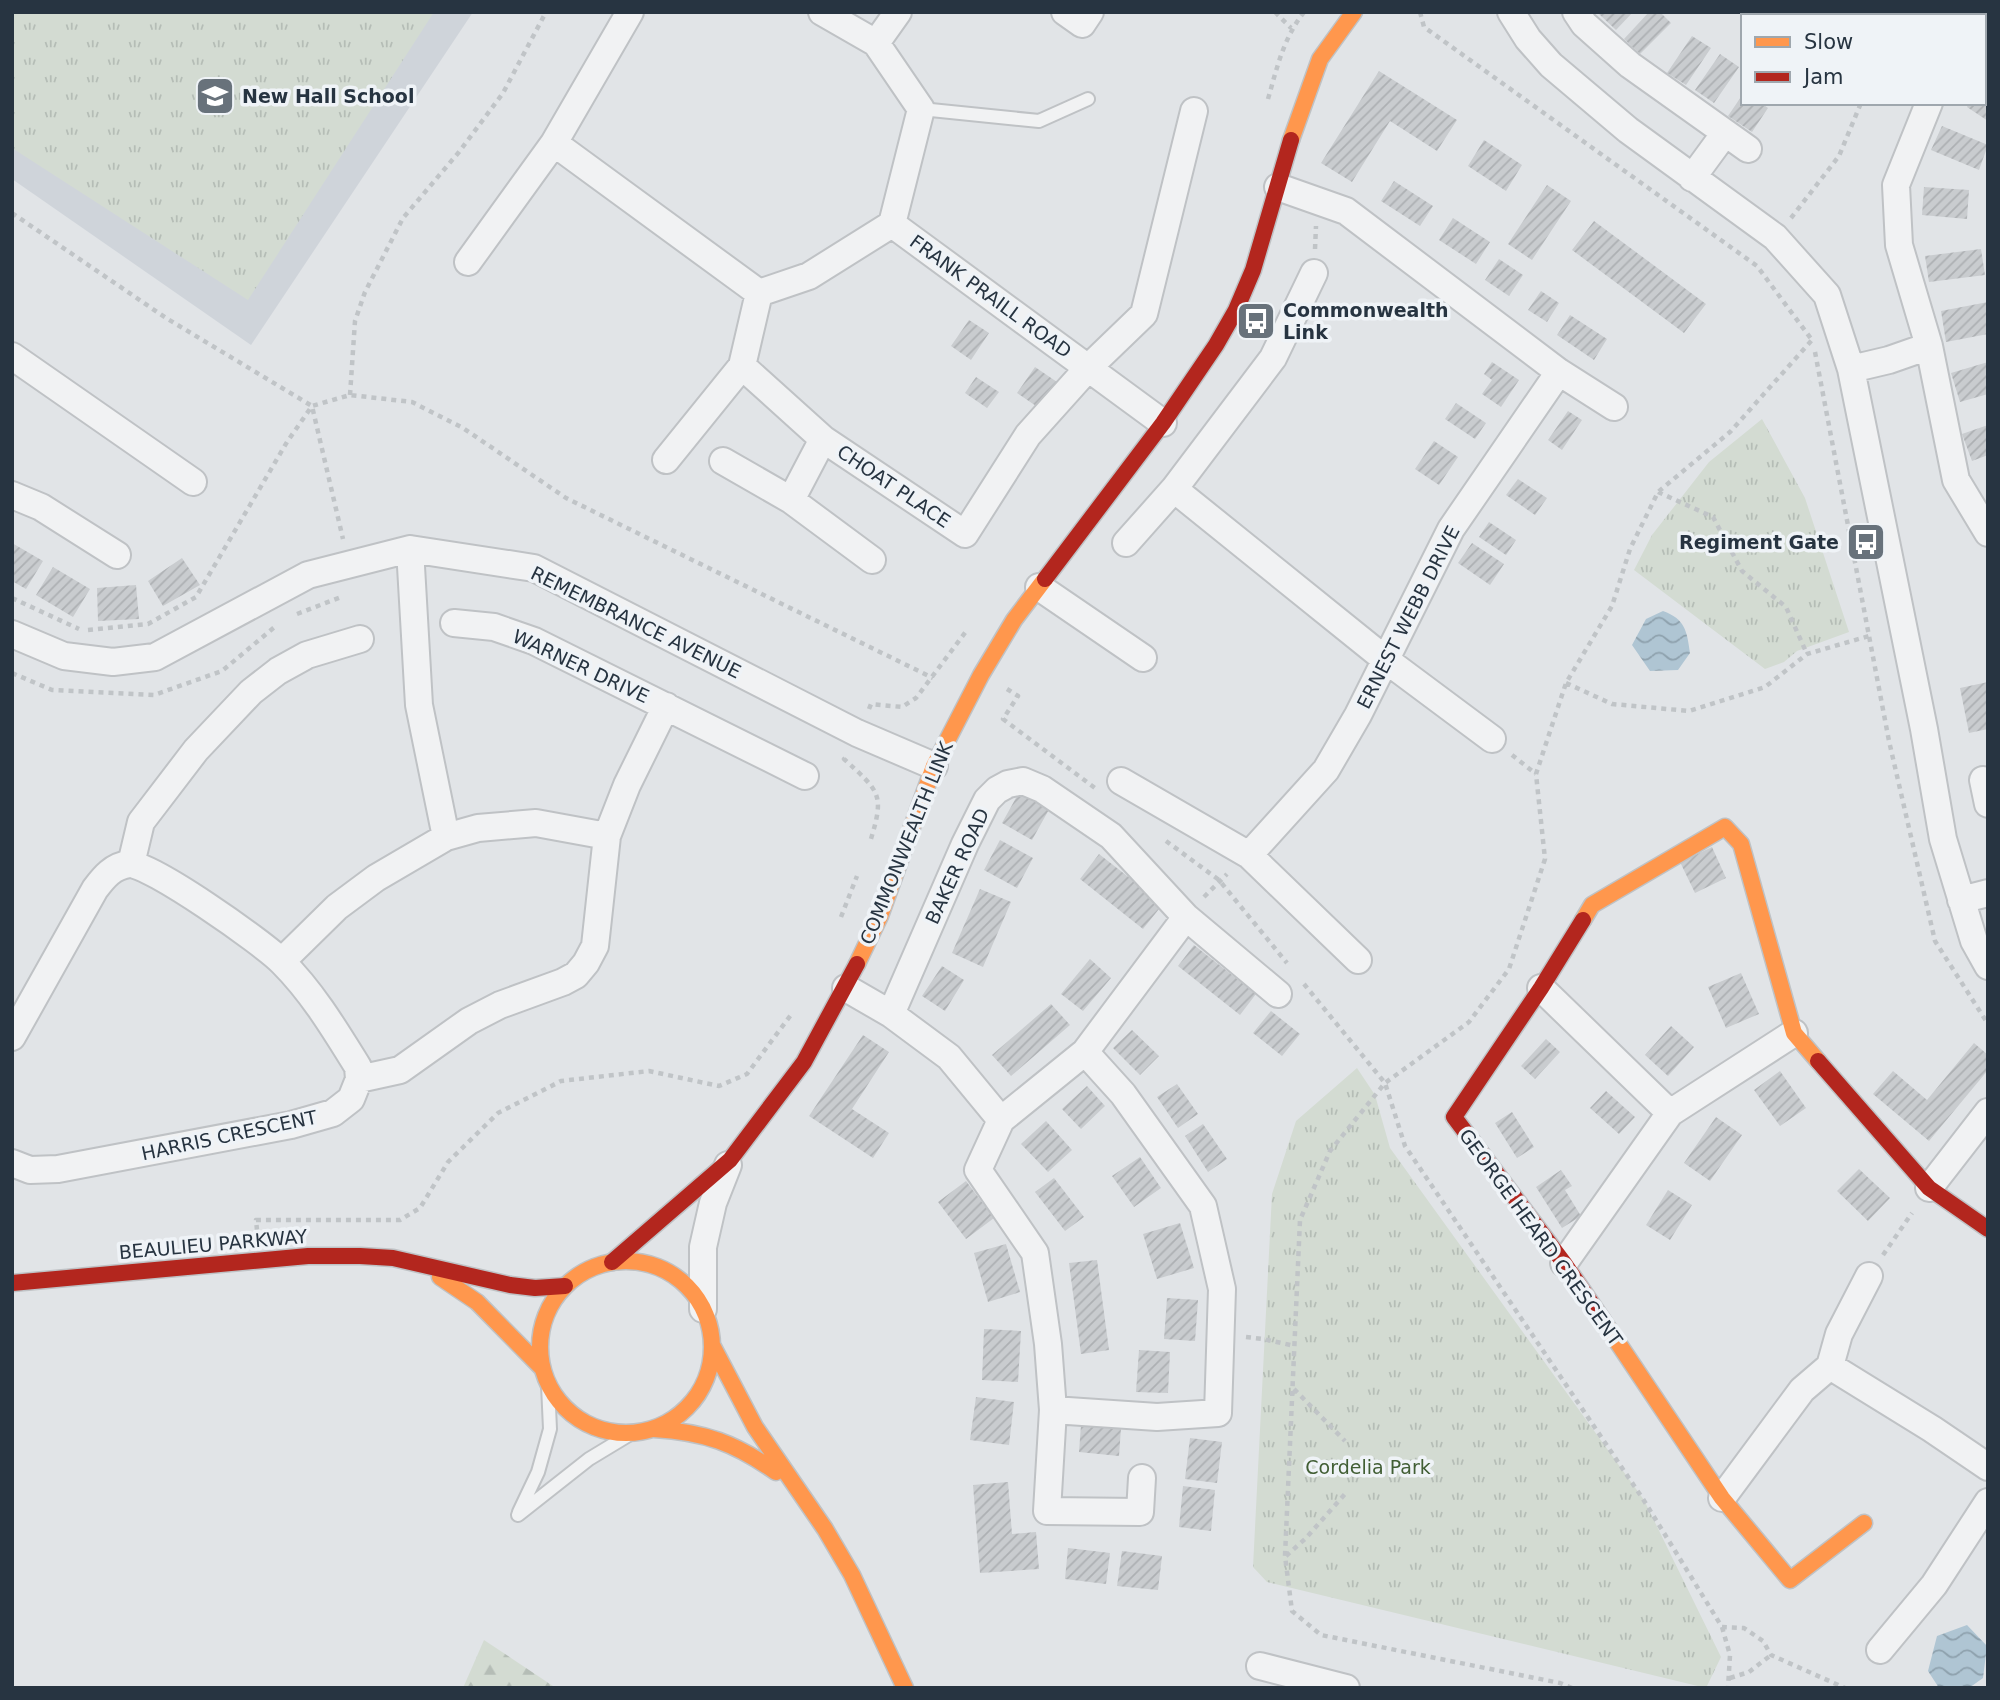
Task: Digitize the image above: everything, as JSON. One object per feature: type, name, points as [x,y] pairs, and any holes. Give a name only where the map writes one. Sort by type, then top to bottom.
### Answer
[{"type":"main road","name":"COMMONWEALTH LINK","points":[[612,1262],[730,1160],[804,1062],[846,988],[880,916],[934,766],[981,675],[1014,620],[1163,422],[1216,345],[1236,310],[1252,270],[1295,126],[1320,59],[1354,12]]},
{"type":"main road","name":"GEORGE HEARD CRESCENT","points":[[1864,1523],[1790,1580],[1722,1498],[1564,1263],[1454,1117],[1541,988],[1592,905],[1726,827],[1741,844],[1794,1033],[1929,1188],[1988,1228]]},
{"type":"main road","name":"BEAULIEU PARKWAY","points":[[12,1283],[309,1256],[360,1256],[393,1258],[510,1286],[565,1286]]},
{"type":"main road","points":[[654,1429],[685,1410],[705,1381],[712,1345],[709,1326],[703,1309],[680,1280],[648,1264],[612,1262],[587,1271],[565,1286],[553,1300],[545,1316],[539,1351],[542,1368],[548,1385],[564,1407],[585,1423],[601,1430],[632,1433],[654,1429],[681,1430],[721,1438],[738,1446],[792,1483]]},
{"type":"main road","name":"BEAULIEU PARKWAY","points":[[416,1264],[477,1301],[542,1368]]},
{"type":"main road","points":[[712,1345],[755,1427],[825,1529],[852,1575],[905,1688]]},
{"type":"street","points":[[468,262],[554,143],[630,12]]},
{"type":"street","points":[[759,293],[809,276],[892,224],[921,109],[876,43],[822,12]]},
{"type":"street","points":[[876,43],[898,12]]},
{"type":"street","points":[[1065,12],[1082,24],[1090,12]]},
{"type":"street","points":[[1511,12],[1528,39],[1551,65],[1628,130],[1775,237],[1827,295],[1851,369],[1924,729],[1943,839],[1973,941],[1988,966]]},
{"type":"street","points":[[1576,12],[1584,24],[1630,65],[1748,149]]},
{"type":"street","points":[[1928,105],[1896,185],[1899,245],[1929,346],[1956,480],[1988,533]]},
{"type":"street","name":"FRANK PRAILL ROAD","points":[[1089,368],[1144,314],[1194,111]]},
{"type":"street","points":[[1692,178],[1725,133]]},
{"type":"street","points":[[554,143],[759,293]]},
{"type":"street","points":[[1278,187],[1346,211],[1559,372],[1614,407]]},
{"type":"street","name":"FRANK PRAILL ROAD","points":[[892,224],[1163,422]]},
{"type":"street","points":[[1126,543],[1174,489],[1273,358],[1314,273]]},
{"type":"street","points":[[666,460],[742,366],[759,293]]},
{"type":"street","points":[[1851,369],[1889,360],[1929,346]]},
{"type":"street","points":[[12,356],[193,482]]},
{"type":"street","name":"CHOAT PLACE","points":[[742,366],[823,439],[965,534],[1028,435],[1089,368]]},
{"type":"street","name":"ERNEST WEBB DRIVE","points":[[1249,855],[1326,770],[1386,660],[1451,529],[1559,372]]},
{"type":"street","name":"CHOAT PLACE","points":[[791,500],[823,439]]},
{"type":"street","points":[[723,461],[791,500],[872,560]]},
{"type":"street","points":[[1174,489],[1386,660],[1492,739]]},
{"type":"street","points":[[12,495],[41,507],[117,555]]},
{"type":"street","points":[[410,549],[419,705],[446,837]]},
{"type":"street","name":"REMEMBRANCE AVENUE","points":[[12,634],[64,656],[113,662],[155,657],[308,575],[410,549],[534,568],[857,733],[934,766]]},
{"type":"street","points":[[1039,587],[1143,658]]},
{"type":"street","name":"WARNER DRIVE","points":[[454,622],[494,627],[534,641],[805,776]]},
{"type":"street","points":[[131,863],[141,822],[196,750],[251,692],[278,671],[307,655],[360,639]]},
{"type":"street","name":"WARNER DRIVE","points":[[359,1079],[400,1070],[469,1021],[500,1005],[563,982],[576,975],[586,963],[595,946],[607,836],[627,785],[666,706]]},
{"type":"street","name":"BAKER ROAD","points":[[891,1014],[987,800],[1007,784],[1023,781],[1042,789],[1111,836],[1186,917],[1278,994]]},
{"type":"street","points":[[1111,786],[1249,855],[1358,960]]},
{"type":"street","points":[[282,961],[337,907],[376,878],[446,837],[478,828],[536,823],[607,836]]},
{"type":"street","points":[[12,1037],[95,889],[115,868],[131,863],[152,872],[241,927],[282,961],[318,1005],[358,1067],[359,1079]]},
{"type":"street","points":[[1961,900],[1988,893]]},
{"type":"street","points":[[1142,1478],[1140,1512],[1047,1511],[1054,1410],[1035,1253],[978,1170],[1001,1120],[1085,1052],[1186,917]]},
{"type":"street","points":[[846,988],[891,1014],[949,1057],[1001,1120]]},
{"type":"street","points":[[1541,988],[1670,1113]]},
{"type":"street","points":[[1564,1263],[1670,1113],[1794,1033]]},
{"type":"street","points":[[1054,1410],[1157,1417],[1218,1413],[1223,1289],[1203,1206],[1124,1094],[1085,1052]]},
{"type":"street","name":"HARRIS CRESCENT","points":[[12,1163],[30,1170],[58,1169],[291,1125],[333,1114],[351,1099],[359,1079]]},
{"type":"street","points":[[1929,1188],[1988,1112]]},
{"type":"street","name":"COMMONWEALTH LINK","points":[[703,1309],[702,1247],[713,1203],[730,1160]]},
{"type":"street","points":[[1722,1498],[1802,1390],[1830,1366],[1839,1334],[1869,1276]]},
{"type":"street","points":[[1830,1366],[1988,1467]]},
{"type":"street","points":[[1880,1650],[1934,1585],[1988,1502]]},
{"type":"street","points":[[1261,1665],[1346,1688]]},
{"type":"lane","points":[[921,109],[1039,121],[1088,99]]},
{"type":"lane","points":[[548,1385],[550,1429],[538,1472],[518,1515],[572,1471],[632,1433]]},
{"type":"path","points":[[350,395],[349,375],[355,321],[371,279],[403,218],[459,152],[503,93],[546,12]]},
{"type":"path","points":[[1275,12],[1292,28]]},
{"type":"path","points":[[1420,12],[1424,27],[1757,266],[1812,340],[1889,741],[1935,941],[1988,1024]]},
{"type":"path","points":[[1757,266],[1775,237],[1839,156],[1860,105]]},
{"type":"path","points":[[1314,273],[1317,201]]},
{"type":"path","points":[[12,213],[166,318],[312,406],[349,565]]},
{"type":"path","points":[[1572,1688],[1321,1635],[1292,1611],[1285,1556],[1300,1220],[1330,1151],[1385,1083],[1469,1022],[1509,969],[1545,859],[1536,774],[1566,683],[1612,606],[1630,549],[1658,492],[1730,432],[1812,340]]},
{"type":"path","points":[[12,598],[82,631],[148,624],[196,597],[287,442],[312,406],[350,395],[412,402],[463,428],[566,498],[933,678]]},
{"type":"path","points":[[1658,492],[1713,517],[1742,571],[1786,607],[1807,654]]},
{"type":"path","points":[[1566,683],[1612,704],[1689,711],[1765,687],[1807,654],[1870,636]]},
{"type":"path","points":[[869,845],[879,802],[875,789],[844,760],[871,704],[902,706],[916,698],[948,655]]},
{"type":"path","points":[[1003,719],[1111,786]]},
{"type":"path","points":[[1165,840],[1219,880],[1289,965]]},
{"type":"path","points":[[1186,917],[1219,880],[1249,855]]},
{"type":"path","points":[[840,919],[860,870]]},
{"type":"path","points":[[1297,976],[1385,1083],[1405,1146],[1643,1499],[1722,1627],[1730,1655],[1728,1688]]},
{"type":"path","points":[[258,1260],[256,1220],[400,1220],[420,1208],[447,1162],[498,1113],[561,1082],[649,1071],[719,1086],[747,1074],[794,1010]]},
{"type":"path","points":[[1869,1276],[1929,1188]]},
{"type":"path","points":[[1221,1335],[1263,1339],[1295,1346]]},
{"type":"path","points":[[1293,1388],[1345,1441]]},
{"type":"path","points":[[1285,1556],[1306,1539],[1345,1494]]},
{"type":"path","points":[[1722,1627],[1744,1628],[1763,1640],[1771,1655],[1846,1688]]},
{"type":"path","points":[[1730,1678],[1749,1672],[1771,1655]]},
{"type":"shaded area","name":"New Hall School","points":[[12,12],[473,12],[251,345],[12,179]]},
{"type":"green space","name":"New Hall School","points":[[12,12],[434,12],[248,300],[12,148]]},
{"type":"green space","points":[[1762,419],[1805,498],[1849,632],[1797,651],[1784,662],[1765,669],[1634,570],[1652,535],[1709,462]]},
{"type":"green space","name":"Cordelia Park","points":[[1357,1068],[1375,1095],[1390,1148],[1644,1500],[1721,1657],[1706,1688],[1267,1582],[1253,1567],[1272,1194],[1296,1121]]},
{"type":"green space","points":[[484,1640],[556,1688],[463,1688]]},
{"type":"water","points":[[1663,611],[1676,618],[1684,627],[1690,653],[1678,670],[1650,671],[1632,645],[1646,619]]},
{"type":"water","points":[[1967,1625],[1987,1646],[1983,1678],[1969,1688],[1939,1688],[1928,1671],[1937,1636]]},
{"type":"building","points":[[1633,12],[1616,30],[1599,14]]},
{"type":"building","points":[[1649,12],[1660,12],[1671,23],[1640,54],[1624,39]]},
{"type":"building","points":[[1768,12],[1814,12],[1813,14],[1766,14]]},
{"type":"building","points":[[1692,36],[1711,48],[1686,85],[1667,73]]},
{"type":"building","points":[[1720,54],[1739,67],[1714,103],[1695,90]]},
{"type":"building","points":[[1379,71],[1457,120],[1437,151],[1390,121],[1352,182],[1321,163]]},
{"type":"building","points":[[1986,84],[1988,85],[1988,121],[1967,107],[1986,105]]},
{"type":"building","points":[[1741,97],[1741,105],[1764,105],[1768,108],[1752,132],[1728,116]]},
{"type":"building","points":[[1942,126],[1988,145],[1979,170],[1931,150]]},
{"type":"building","points":[[1484,140],[1522,165],[1506,191],[1468,166]]},
{"type":"building","points":[[1394,181],[1433,206],[1420,226],[1381,201]]},
{"type":"building","points":[[1547,185],[1571,201],[1532,260],[1508,244]]},
{"type":"building","points":[[1924,187],[1969,190],[1967,219],[1922,215]]},
{"type":"building","points":[[1453,218],[1490,242],[1476,264],[1439,240]]},
{"type":"building","points":[[1594,221],[1706,304],[1684,333],[1572,250]]},
{"type":"building","points":[[1981,249],[1985,275],[1929,282],[1925,256]]},
{"type":"building","points":[[1499,259],[1523,275],[1509,296],[1485,280]]},
{"type":"building","points":[[1541,291],[1559,303],[1547,322],[1528,310]]},
{"type":"building","points":[[1988,302],[1988,334],[1946,342],[1941,311]]},
{"type":"building","points":[[1570,315],[1607,339],[1594,360],[1557,335]]},
{"type":"building","points":[[969,320],[989,333],[971,360],[951,346]]},
{"type":"building","points":[[1492,362],[1519,380],[1501,407],[1482,394],[1492,380],[1484,374]]},
{"type":"building","points":[[1988,362],[1988,394],[1960,402],[1951,373]]},
{"type":"building","points":[[1035,367],[1057,382],[1039,408],[1017,393]]},
{"type":"building","points":[[976,377],[999,392],[987,408],[965,393]]},
{"type":"building","points":[[1456,403],[1486,423],[1475,439],[1445,419]]},
{"type":"building","points":[[1568,411],[1582,420],[1562,450],[1548,440]]},
{"type":"building","points":[[1988,425],[1988,455],[1972,461],[1962,434]]},
{"type":"building","points":[[1434,441],[1458,457],[1439,485],[1415,469]]},
{"type":"building","points":[[1518,479],[1547,498],[1535,515],[1506,495]]},
{"type":"building","points":[[1489,522],[1516,540],[1506,555],[1479,537]]},
{"type":"building","points":[[12,543],[43,561],[26,589],[12,581]]},
{"type":"building","points":[[1472,543],[1504,564],[1490,585],[1458,563]]},
{"type":"building","points":[[182,558],[200,585],[163,606],[148,581]]},
{"type":"building","points":[[53,567],[90,589],[73,617],[36,595]]},
{"type":"building","points":[[136,585],[139,619],[98,621],[97,588]]},
{"type":"building","points":[[1988,682],[1988,729],[1969,733],[1960,688]]},
{"type":"building","points":[[1021,789],[1051,806],[1032,840],[1002,823]]},
{"type":"building","points":[[1000,840],[1033,858],[1017,888],[984,870]]},
{"type":"building","points":[[1712,847],[1726,878],[1695,893],[1680,862]]},
{"type":"building","points":[[1099,854],[1163,904],[1143,929],[1080,879]]},
{"type":"building","points":[[980,889],[1011,902],[983,967],[952,953]]},
{"type":"building","points":[[1194,945],[1256,994],[1240,1015],[1178,966]]},
{"type":"building","points":[[1090,959],[1111,978],[1083,1011],[1061,994]]},
{"type":"building","points":[[942,966],[964,980],[945,1011],[922,996]]},
{"type":"building","points":[[1741,973],[1759,1014],[1726,1028],[1708,987]]},
{"type":"building","points":[[1051,1004],[1070,1025],[1011,1076],[992,1055]]},
{"type":"building","points":[[1271,1011],[1300,1034],[1282,1056],[1253,1033]]},
{"type":"building","points":[[1671,1026],[1694,1047],[1668,1076],[1645,1055]]},
{"type":"building","points":[[1132,1030],[1159,1056],[1140,1075],[1113,1048]]},
{"type":"building","points":[[863,1035],[889,1052],[852,1109],[889,1133],[873,1158],[809,1116]]},
{"type":"building","points":[[1546,1039],[1560,1052],[1535,1079],[1521,1066]]},
{"type":"building","points":[[1974,1043],[1988,1055],[1988,1070],[1929,1141],[1873,1094],[1893,1071],[1927,1100]]},
{"type":"building","points":[[1780,1071],[1806,1108],[1780,1126],[1754,1090]]},
{"type":"building","points":[[1177,1084],[1198,1114],[1178,1128],[1157,1097]]},
{"type":"building","points":[[1087,1086],[1105,1106],[1081,1129],[1062,1109]]},
{"type":"building","points":[[1606,1091],[1635,1117],[1619,1134],[1590,1108]]},
{"type":"building","points":[[1512,1112],[1534,1147],[1517,1158],[1495,1123]]},
{"type":"building","points":[[1716,1117],[1742,1135],[1710,1181],[1684,1163]]},
{"type":"building","points":[[1046,1121],[1072,1150],[1048,1172],[1021,1144]]},
{"type":"building","points":[[1203,1124],[1227,1159],[1208,1172],[1185,1136]]},
{"type":"building","points":[[1140,1157],[1161,1188],[1134,1207],[1112,1176]]},
{"type":"building","points":[[1859,1169],[1890,1198],[1868,1221],[1837,1191]]},
{"type":"building","points":[[1561,1170],[1572,1186],[1565,1190],[1581,1216],[1562,1228],[1536,1187]]},
{"type":"building","points":[[1054,1178],[1084,1217],[1065,1231],[1035,1192]]},
{"type":"building","points":[[966,1181],[994,1218],[966,1239],[938,1202]]},
{"type":"building","points":[[1668,1190],[1692,1205],[1670,1240],[1646,1225]]},
{"type":"building","points":[[1180,1223],[1194,1268],[1157,1279],[1143,1234]]},
{"type":"building","points":[[1006,1244],[1020,1292],[988,1302],[974,1253]]},
{"type":"building","points":[[1097,1260],[1109,1350],[1081,1354],[1069,1263]]},
{"type":"building","points":[[1167,1298],[1198,1300],[1195,1341],[1164,1339]]},
{"type":"building","points":[[984,1329],[1021,1331],[1018,1382],[982,1380]]},
{"type":"building","points":[[1139,1350],[1170,1352],[1168,1393],[1136,1392]]},
{"type":"building","points":[[976,1397],[1014,1402],[1009,1445],[970,1440]]},
{"type":"building","points":[[1081,1425],[1121,1428],[1119,1456],[1079,1452]]},
{"type":"building","points":[[1190,1438],[1222,1442],[1217,1483],[1185,1479]]},
{"type":"building","points":[[1008,1482],[1012,1534],[1036,1532],[1039,1569],[980,1573],[973,1485]]},
{"type":"building","points":[[1183,1486],[1215,1490],[1211,1531],[1179,1527]]},
{"type":"building","points":[[1068,1548],[1110,1553],[1106,1584],[1065,1579]]},
{"type":"building","points":[[1122,1551],[1162,1556],[1158,1590],[1117,1586]]},
{"type":"traffic: slow","points":[[1291,140],[1320,59],[1354,12]]},
{"type":"traffic: slow","points":[[857,964],[880,916],[934,766],[981,675],[1014,620],[1045,579]]},
{"type":"traffic: slow","points":[[1583,920],[1592,905],[1725,827],[1741,844],[1794,1033],[1818,1061]]},
{"type":"traffic: slow","points":[[626,1261],[659,1268],[687,1286],[705,1314],[712,1347],[705,1380],[687,1408],[659,1426],[626,1433],[593,1426],[565,1408],[547,1380],[540,1347],[547,1314],[565,1286],[593,1268],[626,1261]]},
{"type":"traffic: slow","points":[[440,1277],[477,1302],[542,1368]]},
{"type":"traffic: slow","points":[[1602,1319],[1722,1498],[1790,1580],[1864,1523]]},
{"type":"traffic: slow","points":[[712,1345],[755,1427],[825,1529],[852,1575],[905,1688]]},
{"type":"traffic: slow","points":[[654,1429],[689,1433],[719,1441],[747,1453],[776,1472]]},
{"type":"traffic: jam","points":[[1045,579],[1163,423],[1216,345],[1236,310],[1253,270],[1291,140]]},
{"type":"traffic: jam","points":[[1583,920],[1541,988],[1454,1117],[1564,1263],[1602,1319]]},
{"type":"traffic: jam","points":[[612,1262],[730,1160],[804,1062],[857,964]]},
{"type":"traffic: jam","points":[[1818,1061],[1929,1188],[1988,1229]]},
{"type":"traffic: jam","points":[[12,1283],[308,1256],[360,1256],[393,1258],[510,1285],[535,1288],[565,1286]]},
{"type":"place","name":"New Hall School","points":[[215,96]]},
{"type":"place","name":"Commonwealth Link","points":[[1256,321]]},
{"type":"place","name":"Regiment Gate","points":[[1866,542]]}]
